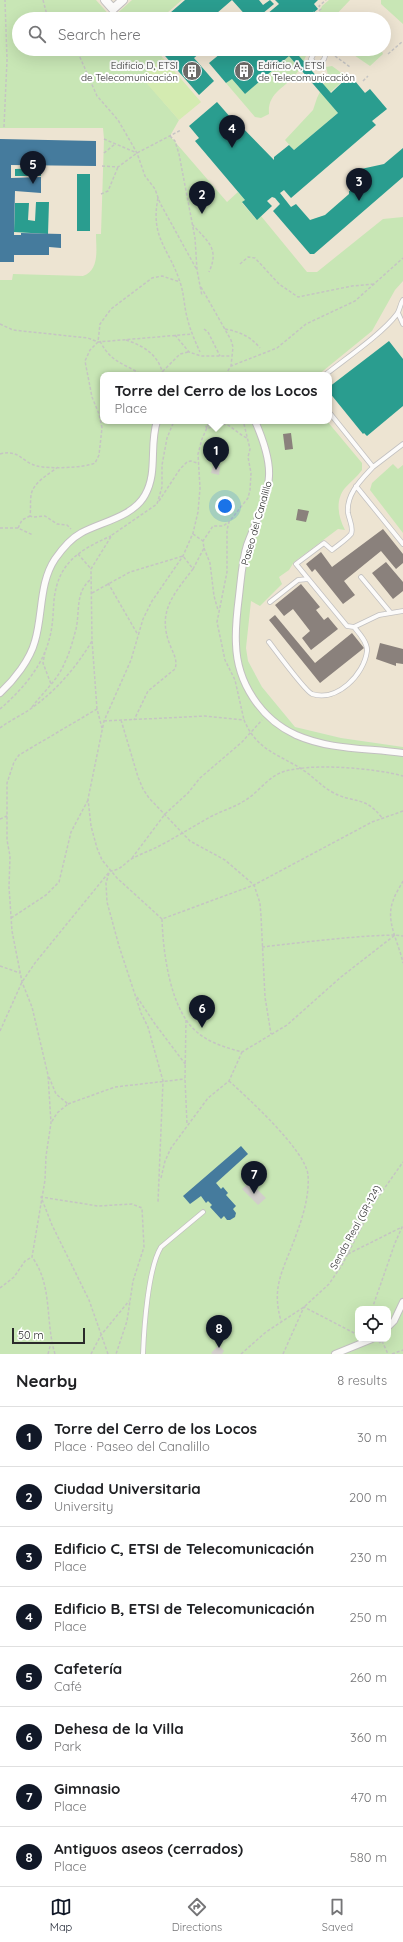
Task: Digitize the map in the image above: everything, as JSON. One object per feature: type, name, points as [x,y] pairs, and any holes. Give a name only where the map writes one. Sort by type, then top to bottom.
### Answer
[{"type":"street","points":[[105,0],[113,9],[123,0]]},
{"type":"street","points":[[0,693],[27,659],[33,648],[46,577],[61,551],[76,536],[133,509],[142,499],[151,479],[152,446],[156,424]]},
{"type":"street","name":"Paseo del Canalillo","points":[[256,424],[264,447],[269,476],[268,488],[242,564],[235,632],[236,646],[244,680],[254,700],[266,715],[288,730],[308,739],[333,746],[403,754]]},
{"type":"street","points":[[391,1324],[403,1302]]},
{"type":"street","points":[[335,1354],[365,1342]]},
{"type":"lane","points":[[403,300],[399,305],[398,313],[403,324]]},
{"type":"lane","points":[[329,372],[380,331],[398,313]]},
{"type":"lane","points":[[332,416],[373,467]]},
{"type":"lane","points":[[403,444],[373,467],[356,486],[350,496],[348,511],[352,528],[351,533],[332,550],[324,542],[296,564],[347,626],[354,627],[379,615],[403,611]]},
{"type":"lane","points":[[356,486],[403,544]]},
{"type":"lane","points":[[361,577],[390,612]]},
{"type":"lane","points":[[270,602],[298,580],[308,579]]},
{"type":"lane","points":[[269,642],[302,685],[312,693],[322,695],[339,691],[352,682],[361,667],[367,650],[363,640],[354,627]]},
{"type":"lane","points":[[143,1354],[154,1260],[161,1247],[203,1212]]},
{"type":"path","points":[[4,127],[7,60],[5,0]]},
{"type":"path","points":[[43,0],[46,12]]},
{"type":"path","points":[[316,12],[321,10],[319,6],[326,0]]},
{"type":"path","points":[[391,51],[403,41]]},
{"type":"path","points":[[79,56],[97,96],[118,120],[137,153],[145,176],[155,190],[197,270]]},
{"type":"path","points":[[336,56],[350,67]]},
{"type":"path","points":[[363,81],[368,76]]},
{"type":"path","points":[[102,194],[108,191],[118,167],[137,153],[181,130]]},
{"type":"path","points":[[170,136],[175,142],[179,154],[195,238],[197,270],[202,296]]},
{"type":"path","points":[[104,139],[137,153]]},
{"type":"path","points":[[104,153],[115,144]]},
{"type":"path","points":[[102,166],[118,167]]},
{"type":"path","points":[[158,198],[155,217],[160,240],[174,264],[180,282],[192,334],[200,352]]},
{"type":"path","points":[[191,222],[213,250],[214,260],[209,272]]},
{"type":"path","points":[[240,264],[248,257],[255,258],[278,284],[298,297],[352,286],[374,284]]},
{"type":"path","points":[[231,366],[277,348],[306,324],[355,301],[403,258]]},
{"type":"path","points":[[136,372],[110,356],[99,341],[100,324],[111,309],[152,278],[162,276],[180,282]]},
{"type":"path","points":[[200,285],[225,329],[233,347],[231,366],[227,372]]},
{"type":"path","points":[[0,324],[13,330],[88,338],[99,341],[192,334]]},
{"type":"path","points":[[204,329],[208,332],[220,356]]},
{"type":"path","points":[[225,329],[243,334],[252,339],[260,348]]},
{"type":"path","points":[[175,335],[189,352]]},
{"type":"path","points":[[124,339],[150,350],[162,370],[180,354],[189,352],[202,356],[232,356]]},
{"type":"path","points":[[99,341],[90,350],[85,361],[92,397],[99,414],[100,423]]},
{"type":"path","points":[[0,454],[15,453],[37,466],[58,467],[90,465],[98,460],[102,428],[100,424]]},
{"type":"path","points":[[157,504],[162,487],[162,466],[167,438],[173,424]]},
{"type":"path","points":[[205,424],[207,429]]},
{"type":"path","points":[[11,918],[46,894],[59,882],[71,832],[88,799],[104,721],[131,660],[143,619],[152,601],[184,556],[193,533],[198,512],[200,484],[198,463],[202,439],[209,424]]},
{"type":"path","points":[[207,429],[221,424],[235,428],[241,435],[247,438]]},
{"type":"path","points":[[0,709],[26,683],[45,650],[49,640],[58,578],[66,565],[78,554],[93,544],[112,535],[157,504],[184,465],[191,461],[198,463]]},
{"type":"path","points":[[30,516],[31,494],[33,489],[42,478],[58,467]]},
{"type":"path","points":[[18,528],[22,520],[30,516],[45,516],[57,524],[63,523],[70,528],[76,536]]},
{"type":"path","points":[[218,610],[214,596],[210,563],[203,541],[212,526],[223,526],[229,522]]},
{"type":"path","points":[[0,528],[18,528],[33,535]]},
{"type":"path","points":[[193,533],[203,541]]},
{"type":"path","points":[[102,728],[97,709],[92,640],[92,594],[90,580],[91,569],[112,535]]},
{"type":"path","points":[[134,720],[148,691],[175,669],[176,659],[164,628],[165,618],[169,602],[193,569],[204,548]]},
{"type":"path","points":[[78,554],[91,569]]},
{"type":"path","points":[[184,556],[193,569]]},
{"type":"path","points":[[92,594],[108,583],[146,566],[184,556]]},
{"type":"path","points":[[32,707],[61,672],[66,662],[76,628],[79,599],[82,590],[90,580]]},
{"type":"path","points":[[108,583],[138,635]]},
{"type":"path","points":[[0,728],[32,707],[69,676],[92,640]]},
{"type":"path","points":[[45,650],[43,663],[51,684]]},
{"type":"path","points":[[68,1104],[56,1094],[48,1075],[32,1007],[20,973],[11,918],[9,887],[10,856],[7,840],[7,783],[14,762],[19,755],[97,709]]},
{"type":"path","points":[[0,1031],[22,982],[65,924],[110,871],[118,870],[131,859],[165,814],[188,793],[200,778],[233,751],[266,715]]},
{"type":"path","points":[[104,721],[205,716],[244,720],[255,739],[278,757],[300,768],[333,793],[369,804],[382,818]]},
{"type":"path","points":[[121,720],[143,789],[182,834],[190,841],[225,860],[254,885],[261,910],[265,997],[271,1034]]},
{"type":"path","points":[[131,859],[182,834],[214,815],[244,802],[278,774],[300,768],[379,770],[403,776]]},
{"type":"path","points":[[88,799],[91,826],[97,848],[110,871],[162,919],[163,937],[173,992],[186,1020],[197,1032],[206,1038],[242,1052]]},
{"type":"path","points":[[162,919],[254,885],[382,818],[403,811]]},
{"type":"path","points":[[0,819],[7,816]]},
{"type":"path","points":[[110,871],[106,883],[107,902],[136,995],[148,1027],[163,1081],[158,1202]]},
{"type":"path","points":[[403,881],[392,902],[390,924],[403,963]]},
{"type":"path","points":[[160,1181],[168,1154],[208,1098],[229,1081],[242,1052],[288,1025],[341,977],[395,936]]},
{"type":"path","points":[[262,947],[317,942],[330,939],[403,936]]},
{"type":"path","points":[[0,966],[20,973]]},
{"type":"path","points":[[136,995],[155,1024],[186,1065]]},
{"type":"path","points":[[186,1020],[185,1079],[188,1125]]},
{"type":"path","points":[[48,1075],[51,1123],[32,1257],[40,1268],[46,1287],[51,1343],[55,1354]]},
{"type":"path","points":[[51,1123],[57,1113],[68,1104],[115,1086],[185,1079]]},
{"type":"path","points":[[229,1081],[296,1148],[305,1162],[308,1175],[301,1223],[277,1289],[276,1304],[281,1321]]},
{"type":"path","name":"Senda Real (GR-124)","points":[[241,1354],[281,1321],[304,1307],[329,1284],[348,1254],[374,1203],[403,1162]]},
{"type":"path","points":[[41,1197],[98,1206],[132,1204],[142,1208],[144,1247],[133,1280],[127,1321],[116,1354]]},
{"type":"path","points":[[41,1197],[52,1225],[88,1300],[108,1354]]},
{"type":"path","points":[[348,1254],[403,1226]]},
{"type":"path","points":[[373,1306],[395,1243],[403,1226]]},
{"type":"path","points":[[0,1288],[14,1277],[25,1261],[32,1257]]},
{"type":"path","points":[[91,1354],[101,1335],[129,1301]]},
{"type":"path","points":[[283,1354],[304,1307],[355,1333]]},
{"type":"path","points":[[382,1342],[388,1354]]},
{"type":"path","points":[[48,1354],[51,1343]]},
{"type":"path","points":[[392,1354],[403,1350]]},
{"type":"shaded area","points":[[0,0],[403,0],[403,747],[341,738],[295,727],[262,687],[248,661],[246,648],[267,424],[332,424],[332,372],[100,372],[100,424],[102,424],[0,687]]},
{"type":"green space","points":[[0,0],[96,0],[107,12],[12,12],[12,56],[161,56],[163,58],[142,77],[179,120],[170,136],[227,202],[238,192],[245,200],[242,203],[256,219],[261,216],[307,272],[317,272],[383,219],[403,217],[403,281],[395,290],[372,331],[322,372],[100,372],[100,424],[330,424],[362,463],[362,470],[345,488],[340,498],[339,514],[345,530],[338,529],[294,562],[289,570],[279,577],[282,584],[260,606],[251,601],[246,648],[248,661],[262,687],[295,727],[341,738],[403,747],[403,1354],[0,1354],[0,280],[12,280],[13,274],[83,276],[92,269],[96,258],[96,234],[101,234],[104,139],[103,128],[0,128]]},
{"type":"green space","points":[[132,0],[182,0],[168,12],[119,12]]},
{"type":"green space","points":[[329,0],[350,0],[339,12],[319,12],[322,6]]},
{"type":"green space","points":[[381,0],[403,0],[403,24],[391,12],[381,4]]},
{"type":"green space","points":[[288,56],[306,56],[298,72],[274,96],[269,107],[269,114],[261,118],[255,117],[226,83],[232,79],[245,94]]},
{"type":"green space","points":[[355,56],[381,56],[370,66]]},
{"type":"green space","points":[[163,58],[201,102],[179,120],[141,77]]},
{"type":"green space","points":[[332,66],[347,77],[325,97],[338,113],[294,150],[285,140],[313,110],[328,75],[326,67]]},
{"type":"green space","points":[[393,464],[398,469],[403,465],[403,533],[370,490],[372,483]]},
{"type":"building: Schools","points":[[185,0],[232,0],[218,12],[171,12]]},
{"type":"building: Schools","points":[[232,0],[259,0],[263,5],[270,0],[274,4],[264,12],[243,12]]},
{"type":"building: Schools","points":[[275,0],[318,0],[314,4],[318,9],[314,12],[269,12],[279,4]]},
{"type":"building: Schools","name":"Edificio D, ETSI de Telecomunicación","points":[[165,56],[196,56],[194,58],[214,81],[199,95]]},
{"type":"building: Schools","points":[[218,56],[289,56],[245,94],[232,79],[226,83],[209,63]]},
{"type":"building: Schools","points":[[289,56],[299,56],[331,93],[350,75],[365,93],[370,89],[387,109],[372,121],[376,125],[291,198],[284,190],[280,193],[291,207],[296,204],[310,220],[325,215],[349,194],[349,191],[354,190],[364,182],[361,169],[384,164],[403,148],[403,177],[314,254],[310,254],[273,211],[280,204],[275,198],[272,197],[267,201],[272,206],[257,220],[242,202],[245,200],[195,141],[199,138],[189,126],[217,102],[231,118],[232,117],[274,160],[274,157],[289,145],[294,150],[338,113]]},
{"type":"building: Schools","points":[[41,168],[41,176],[15,176],[15,169]]},
{"type":"building: Schools","points":[[77,174],[90,174],[90,231],[77,231]]},
{"type":"building: Schools","points":[[36,202],[49,202],[48,234],[14,232],[15,203],[29,203],[28,220],[35,221]]},
{"type":"building: Schools","points":[[389,341],[403,359],[403,406],[367,436],[364,433],[363,434],[332,396],[332,385]]},
{"type":"building: Public","points":[[0,139],[96,141],[96,166],[11,165],[11,178],[41,177],[41,193],[15,191],[14,235],[21,235],[21,233],[61,234],[61,248],[49,247],[49,255],[14,255],[14,262],[0,262]]},
{"type":"building: Public","points":[[241,1146],[248,1154],[216,1183],[221,1189],[223,1187],[228,1193],[226,1195],[236,1206],[233,1209],[236,1213],[235,1217],[227,1220],[224,1216],[221,1219],[210,1207],[212,1205],[208,1201],[206,1203],[201,1196],[190,1204],[183,1196]]},
{"type":"building: Industry","points":[[291,433],[293,449],[285,450],[283,434]]},
{"type":"building: Industry","points":[[298,509],[309,511],[306,522],[296,520]]},
{"type":"building: Industry","points":[[383,529],[403,554],[403,563],[396,569],[381,551],[344,581],[355,595],[343,604],[315,569],[312,572],[306,564],[321,552],[332,567]]},
{"type":"building: Industry","points":[[386,562],[403,582],[403,591],[393,599],[372,573]]},
{"type":"building: Industry","points":[[301,584],[320,607],[316,610],[324,620],[328,617],[338,629],[311,650],[302,638],[310,631],[293,609],[284,616],[275,605]]},
{"type":"building: Industry","points":[[275,615],[315,663],[352,633],[364,648],[320,683],[269,620]]},
{"type":"building: Industry","points":[[380,643],[403,649],[403,664],[396,663],[396,666],[376,659]]},
{"type":"building: Other","points":[[213,466],[220,467],[219,475],[211,473]]},
{"type":"building: Other","points":[[250,1182],[266,1198],[258,1205],[242,1189]]},
{"type":"building: Other","points":[[219,1345],[224,1351],[222,1354],[211,1353]]},
{"type":"place","name":"Edificio D, ETSI de Telecomunicación","points":[[192,71]]},
{"type":"place","name":"Edificio A, ETSI de Telecomunicación","points":[[244,71]]},
{"type":"place","name":"Edificio B, ETSI de Telecomunicación","points":[[232,148]]},
{"type":"place","name":"Cafetería","points":[[33,184]]},
{"type":"place","name":"Edificio C, ETSI de Telecomunicación","points":[[359,201]]},
{"type":"place","name":"Ciudad Universitaria","points":[[202,214]]},
{"type":"place","name":"Torre del Cerro de los Locos","points":[[216,470]]},
{"type":"place","name":"Dehesa de la Villa","points":[[202,1028]]},
{"type":"place","name":"Gimnasio","points":[[254,1194]]},
{"type":"place","name":"Antiguos aseos (cerrados)","points":[[219,1348]]}]
